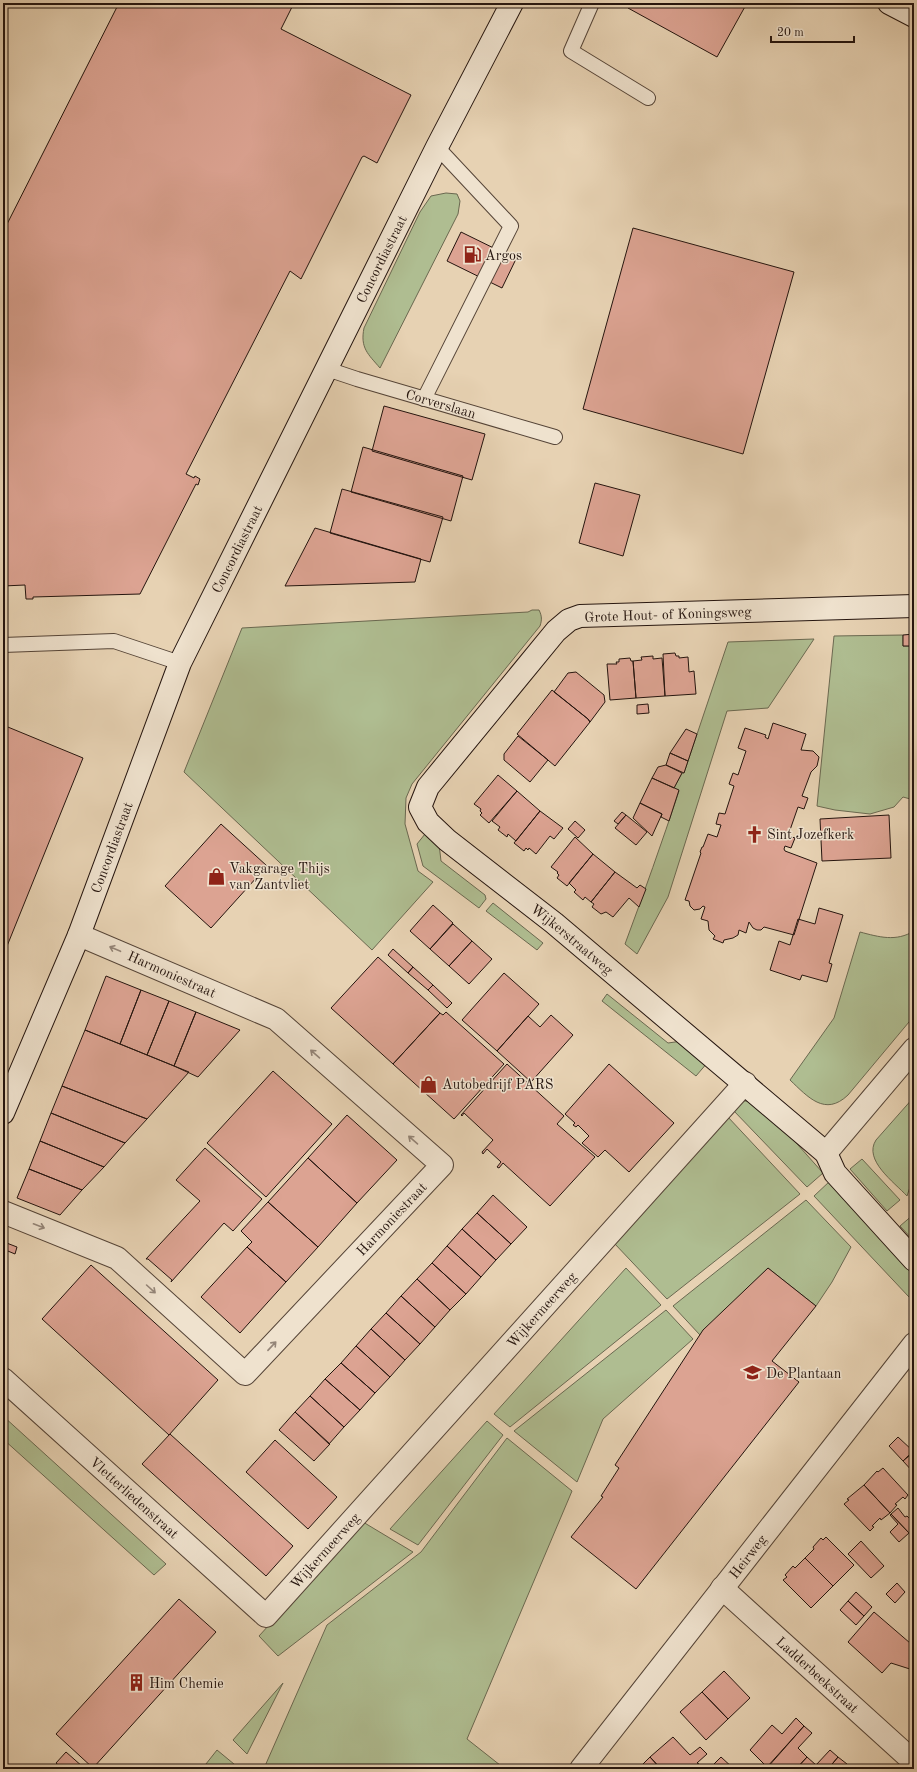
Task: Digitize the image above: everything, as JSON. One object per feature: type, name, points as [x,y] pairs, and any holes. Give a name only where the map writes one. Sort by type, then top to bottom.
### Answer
[{"type":"street","name":"Concordiastraat","points":[[3,1113],[79,935],[180,663],[437,147],[512,3]]},
{"type":"street","points":[[889,3],[914,16]]},
{"type":"street","name":"Grote Hout- of Koningsweg","points":[[428,787],[556,631],[569,620],[580,616],[914,606]]},
{"type":"street","name":"Wijkerstraatweg","points":[[428,787],[420,807],[428,822],[447,840],[554,924],[745,1083]]},
{"type":"street","name":"Harmoniestraat","points":[[3,1212],[117,1258],[245,1374],[442,1165],[276,1020],[79,935]]},
{"type":"street","points":[[826,1153],[914,1049]]},
{"type":"street","points":[[745,1083],[826,1153],[835,1173],[914,1260]]},
{"type":"street","name":"Wijkermeerweg","points":[[266,1616],[745,1083]]},
{"type":"street","name":"Heirweg","points":[[581,1769],[914,1344]]},
{"type":"street","name":"Vletterliedenstraat","points":[[3,1380],[266,1616]]},
{"type":"street","name":"Ladderbeekstraat","points":[[722,1588],[914,1762]]},
{"type":"lane","points":[[592,3],[571,51],[648,98]]},
{"type":"lane","points":[[424,399],[511,226],[437,147]]},
{"type":"lane","name":"Corverslaan","points":[[326,369],[555,437]]},
{"type":"lane","points":[[3,645],[114,641],[180,663]]},
{"type":"green space","points":[[446,193],[457,194],[460,201],[458,214],[380,368],[364,346],[364,328],[420,212],[431,196]]},
{"type":"green space","points":[[532,610],[539,610],[541,614],[540,626],[412,784],[406,798],[405,824],[418,871],[433,882],[372,950],[184,772],[242,628],[528,612]]},
{"type":"green space","points":[[903,635],[903,646],[914,646],[914,800],[903,797],[894,807],[870,814],[835,810],[817,806],[834,636]]},
{"type":"green space","points":[[814,639],[768,708],[727,711],[668,897],[637,954],[625,944],[679,791],[674,788],[682,773],[684,773],[728,642]]},
{"type":"green space","points":[[425,834],[439,844],[441,861],[485,895],[486,899],[479,908],[423,866],[417,844]]},
{"type":"green space","points":[[493,903],[543,943],[537,950],[486,911]]},
{"type":"green space","points":[[914,931],[914,1016],[848,1095],[840,1101],[832,1104],[824,1104],[810,1098],[790,1080],[834,1018],[860,932],[887,938],[901,936]]},
{"type":"green space","points":[[607,994],[668,1043],[682,1041],[708,1062],[696,1076],[602,1001]]},
{"type":"green space","points":[[914,1097],[914,1175],[907,1196],[888,1177],[877,1163],[873,1148],[876,1140]]},
{"type":"green space","points":[[744,1101],[749,1101],[765,1108],[823,1173],[807,1187],[733,1110]]},
{"type":"green space","points":[[727,1116],[800,1194],[667,1299],[614,1243]]},
{"type":"green space","points":[[862,1159],[900,1200],[887,1211],[850,1169]]},
{"type":"green space","points":[[830,1181],[914,1272],[914,1293],[909,1297],[814,1196]]},
{"type":"green space","points":[[806,1200],[851,1247],[832,1282],[816,1306],[768,1268],[700,1335],[673,1306]]},
{"type":"green space","points":[[914,1214],[914,1241],[900,1226]]},
{"type":"green space","points":[[626,1268],[661,1305],[510,1427],[494,1414]]},
{"type":"green space","points":[[666,1310],[693,1339],[603,1419],[577,1482],[514,1431]]},
{"type":"green space","points":[[3,1416],[166,1564],[154,1575],[3,1439]]},
{"type":"green space","points":[[487,1421],[503,1435],[418,1545],[390,1529]]},
{"type":"green space","points":[[507,1438],[572,1491],[467,1739],[505,1769],[270,1769],[265,1766],[327,1625],[421,1552]]},
{"type":"green space","points":[[363,1522],[413,1552],[278,1656],[259,1636]]},
{"type":"green space","points":[[283,1683],[247,1754],[233,1740]]},
{"type":"green space","points":[[217,1750],[240,1769],[202,1769]]},
{"type":"building","points":[[119,3],[294,3],[281,29],[411,95],[377,163],[364,156],[362,157],[301,279],[290,271],[186,474],[200,479],[198,485],[196,484],[140,594],[33,597],[33,599],[26,599],[25,585],[3,586],[3,232]]},
{"type":"building","points":[[631,3],[747,3],[717,57],[628,8]]},
{"type":"building","points":[[633,228],[794,272],[743,454],[583,409]]},
{"type":"building","points":[[461,232],[516,259],[502,288],[447,261]]},
{"type":"building","points":[[384,406],[485,434],[472,480],[372,451]]},
{"type":"building","points":[[363,447],[463,476],[451,521],[351,492]]},
{"type":"building","points":[[595,483],[640,495],[623,556],[579,543]]},
{"type":"building","points":[[342,489],[443,517],[430,562],[330,533]]},
{"type":"building","points":[[315,528],[421,559],[415,582],[285,586]]},
{"type":"building","points":[[914,634],[914,646],[903,646],[903,635]]},
{"type":"building","points":[[675,653],[676,656],[679,656],[679,658],[688,657],[689,672],[694,671],[696,694],[665,696],[663,654]]},
{"type":"building","points":[[653,656],[653,659],[662,658],[665,696],[636,698],[633,661],[642,660],[641,657]]},
{"type":"building","points":[[630,658],[631,661],[633,661],[636,698],[610,700],[607,664],[617,664],[616,662],[619,662],[619,659]]},
{"type":"building","points":[[576,672],[604,695],[605,702],[590,722],[554,692],[568,673]]},
{"type":"building","points":[[552,690],[590,722],[555,766],[517,734]]},
{"type":"building","points":[[648,704],[649,713],[637,714],[637,705]]},
{"type":"building","name":"Sint Jozefkerk","points":[[773,723],[806,734],[801,750],[813,751],[819,757],[817,766],[811,772],[802,796],[808,798],[804,809],[798,807],[790,830],[789,836],[795,838],[791,848],[785,846],[784,849],[785,851],[817,863],[794,935],[764,927],[761,930],[757,930],[753,928],[749,922],[746,933],[739,930],[738,935],[724,940],[723,943],[713,939],[715,936],[709,930],[708,921],[701,919],[705,907],[703,906],[700,909],[694,910],[690,906],[689,901],[685,900],[701,853],[700,852],[708,834],[717,837],[721,825],[716,824],[719,813],[725,814],[734,786],[729,784],[733,773],[738,775],[746,751],[738,748],[745,728],[766,735],[765,737],[768,739]]},
{"type":"building","points":[[3,725],[83,758],[3,956]]},
{"type":"building","points":[[686,729],[697,734],[688,761],[670,753]]},
{"type":"building","points":[[518,736],[548,760],[530,782],[504,760],[504,754]]},
{"type":"building","points":[[670,753],[688,761],[684,773],[666,765]]},
{"type":"building","points":[[666,765],[682,773],[674,788],[652,778],[658,767]]},
{"type":"building","points":[[498,775],[517,791],[489,823],[480,815],[482,813],[480,811],[481,809],[474,804]]},
{"type":"building","points":[[652,778],[679,790],[669,821],[661,817],[662,814],[640,803]]},
{"type":"building","points":[[517,791],[540,811],[516,841],[508,834],[507,837],[498,830],[500,827],[492,821]]},
{"type":"building","points":[[640,803],[662,814],[652,836],[633,818]]},
{"type":"building","points":[[540,811],[563,828],[554,839],[550,836],[536,854],[529,848],[528,850],[526,848],[524,851],[514,843]]},
{"type":"building","points":[[622,812],[626,815],[618,824],[614,821]]},
{"type":"building","points":[[626,815],[647,832],[636,845],[615,828]]},
{"type":"building","points":[[889,815],[891,858],[822,861],[820,819]]},
{"type":"building","points":[[575,821],[585,830],[578,838],[568,829]]},
{"type":"building","name":"Vakgarage Thijs van Zantvliet","points":[[221,824],[267,866],[211,928],[165,886]]},
{"type":"building","points":[[575,837],[593,854],[567,886],[557,878],[559,875],[557,873],[558,872],[551,867]]},
{"type":"building","points":[[593,854],[615,872],[591,902],[585,897],[583,900],[574,892],[576,890],[569,883]]},
{"type":"building","points":[[615,872],[637,888],[640,885],[646,889],[639,907],[629,898],[613,917],[606,912],[601,914],[592,907],[594,904],[591,902]]},
{"type":"building","points":[[433,905],[453,923],[430,949],[410,931]]},
{"type":"building","points":[[819,908],[843,915],[829,963],[832,964],[827,982],[802,975],[800,980],[770,970],[779,941],[790,945],[798,919],[815,924]]},
{"type":"building","points":[[453,924],[472,941],[449,966],[430,949]]},
{"type":"building","points":[[472,941],[492,959],[469,984],[449,966]]},
{"type":"building","points":[[393,949],[413,967],[408,973],[388,955]]},
{"type":"building","points":[[378,957],[440,1013],[393,1064],[331,1008]]},
{"type":"building","points":[[413,967],[433,985],[428,990],[408,973]]},
{"type":"building","points":[[504,973],[539,1004],[497,1051],[462,1020]]},
{"type":"building","points":[[106,976],[141,990],[120,1044],[85,1030]]},
{"type":"building","points":[[433,985],[452,1003],[447,1008],[428,990]]},
{"type":"building","points":[[141,990],[169,1001],[147,1055],[120,1044]]},
{"type":"building","points":[[169,1001],[196,1012],[174,1066],[147,1055]]},
{"type":"building","points":[[196,1012],[240,1030],[198,1077],[174,1066]]},
{"type":"building","points":[[446,1012],[504,1064],[454,1119],[393,1064],[440,1013],[443,1015]]},
{"type":"building","points":[[551,1015],[573,1035],[531,1082],[497,1051],[528,1016],[540,1027]]},
{"type":"building","points":[[85,1030],[189,1072],[147,1119],[62,1086]]},
{"type":"building","points":[[507,1064],[564,1116],[557,1124],[595,1157],[550,1206],[503,1163],[499,1168],[497,1167],[501,1162],[487,1149],[483,1154],[482,1152],[493,1140],[464,1113],[462,1116],[461,1115]]},
{"type":"building","points":[[609,1064],[674,1123],[629,1172],[605,1150],[598,1157],[582,1143],[589,1136],[578,1125],[576,1127],[573,1125],[575,1123],[565,1114]]},
{"type":"building","points":[[273,1071],[332,1124],[266,1197],[207,1143]]},
{"type":"building","points":[[62,1086],[147,1119],[125,1143],[51,1113]]},
{"type":"building","points":[[51,1113],[125,1143],[104,1167],[40,1141]]},
{"type":"building","points":[[347,1115],[397,1160],[357,1203],[308,1158]]},
{"type":"building","points":[[40,1141],[104,1167],[82,1190],[29,1169]]},
{"type":"building","points":[[205,1148],[262,1199],[233,1231],[224,1223],[171,1282],[172,1280],[148,1259],[146,1259],[200,1201],[176,1180]]},
{"type":"building","points":[[308,1158],[357,1203],[318,1247],[268,1202]]},
{"type":"building","points":[[29,1169],[82,1190],[60,1215],[17,1198]]},
{"type":"building","points":[[493,1195],[527,1227],[511,1244],[477,1213]]},
{"type":"building","points":[[268,1202],[318,1247],[286,1282],[247,1247],[252,1242],[241,1231]]},
{"type":"building","points":[[477,1213],[511,1244],[496,1260],[462,1229]]},
{"type":"building","points":[[462,1229],[496,1260],[481,1277],[447,1246]]},
{"type":"building","points":[[4,1242],[17,1247],[15,1254],[3,1249]]},
{"type":"building","points":[[447,1246],[481,1277],[466,1294],[432,1263]]},
{"type":"building","points":[[247,1247],[286,1282],[240,1333],[201,1297]]},
{"type":"building","points":[[432,1263],[466,1294],[450,1310],[417,1279]]},
{"type":"building","points":[[91,1265],[218,1380],[169,1435],[42,1319]]},
{"type":"building","points":[[768,1268],[816,1306],[772,1361],[799,1382],[636,1589],[571,1537],[603,1497],[601,1496],[619,1468],[615,1465],[703,1330]]},
{"type":"building","points":[[417,1279],[450,1310],[435,1327],[401,1296]]},
{"type":"building","points":[[401,1296],[435,1327],[420,1344],[386,1313]]},
{"type":"building","points":[[386,1313],[420,1344],[405,1360],[371,1329]]},
{"type":"building","points":[[371,1329],[405,1360],[390,1377],[356,1346]]},
{"type":"building","points":[[356,1346],[390,1377],[375,1393],[341,1363]]},
{"type":"building","points":[[341,1363],[375,1393],[360,1410],[325,1379]]},
{"type":"building","points":[[325,1379],[360,1410],[344,1427],[310,1396]]},
{"type":"building","points":[[310,1396],[344,1427],[329,1444],[295,1412]]},
{"type":"building","points":[[295,1412],[330,1444],[314,1461],[279,1430]]},
{"type":"building","points":[[170,1434],[293,1546],[266,1576],[142,1464]]},
{"type":"building","points":[[898,1437],[913,1451],[903,1461],[889,1446]]},
{"type":"building","points":[[275,1440],[337,1497],[308,1529],[246,1472]]},
{"type":"building","points":[[914,1452],[914,1473],[903,1461]]},
{"type":"building","points":[[883,1468],[908,1495],[905,1499],[903,1497],[895,1504],[897,1505],[890,1513],[864,1485],[877,1471],[878,1472]]},
{"type":"building","points":[[864,1485],[890,1513],[881,1520],[880,1518],[872,1526],[874,1527],[870,1531],[844,1504],[849,1500],[847,1499]]},
{"type":"building","points":[[898,1508],[905,1517],[907,1516],[914,1523],[914,1528],[909,1533],[891,1514]]},
{"type":"building","points":[[891,1514],[909,1533],[899,1542],[890,1532],[898,1524],[890,1515]]},
{"type":"building","points":[[826,1537],[854,1565],[833,1586],[805,1558],[814,1549],[813,1547],[821,1538],[823,1540]]},
{"type":"building","points":[[861,1541],[884,1566],[871,1578],[848,1554]]},
{"type":"building","points":[[805,1558],[833,1586],[811,1608],[783,1580],[787,1577],[785,1575],[793,1566],[795,1568]]},
{"type":"building","points":[[897,1583],[905,1592],[895,1603],[886,1594]]},
{"type":"building","points":[[856,1592],[872,1607],[864,1616],[848,1601]]},
{"type":"building","name":"Him Chemie","points":[[179,1599],[216,1632],[93,1768],[56,1734]]},
{"type":"building","points":[[848,1601],[864,1616],[856,1625],[840,1610]]},
{"type":"building","points":[[874,1612],[910,1643],[914,1644],[913,1670],[891,1663],[882,1673],[848,1642]]},
{"type":"building","points":[[724,1671],[750,1698],[728,1719],[702,1692]]},
{"type":"building","points":[[702,1692],[728,1719],[706,1740],[680,1712]]},
{"type":"building","points":[[796,1718],[804,1726],[767,1767],[750,1750],[772,1725],[782,1734]]},
{"type":"building","points":[[804,1726],[812,1733],[798,1748],[807,1757],[796,1769],[767,1768]]},
{"type":"building","points":[[673,1737],[690,1755],[700,1747],[707,1754],[693,1769],[661,1769],[650,1757]]},
{"type":"building","points":[[830,1750],[838,1757],[828,1769],[796,1769],[807,1757],[816,1765]]},
{"type":"building","points":[[66,1752],[83,1767],[82,1769],[63,1769],[56,1763]]},
{"type":"building","points":[[650,1757],[661,1769],[638,1769]]},
{"type":"building","points":[[721,1757],[734,1769],[709,1769]]},
{"type":"building","points":[[838,1757],[847,1764],[842,1769],[828,1769]]},
{"type":"place","name":"Argos","points":[[472,255]]},
{"type":"place","name":"Sint Jozefkerk","points":[[754,834]]},
{"type":"place","name":"Vakgarage Thijs van Zantvliet","points":[[216,876]]},
{"type":"place","name":"Autobedrijf PARS","points":[[429,1084]]},
{"type":"place","name":"De Plantaan","points":[[753,1373]]},
{"type":"place","name":"Him Chemie","points":[[136,1683]]}]
